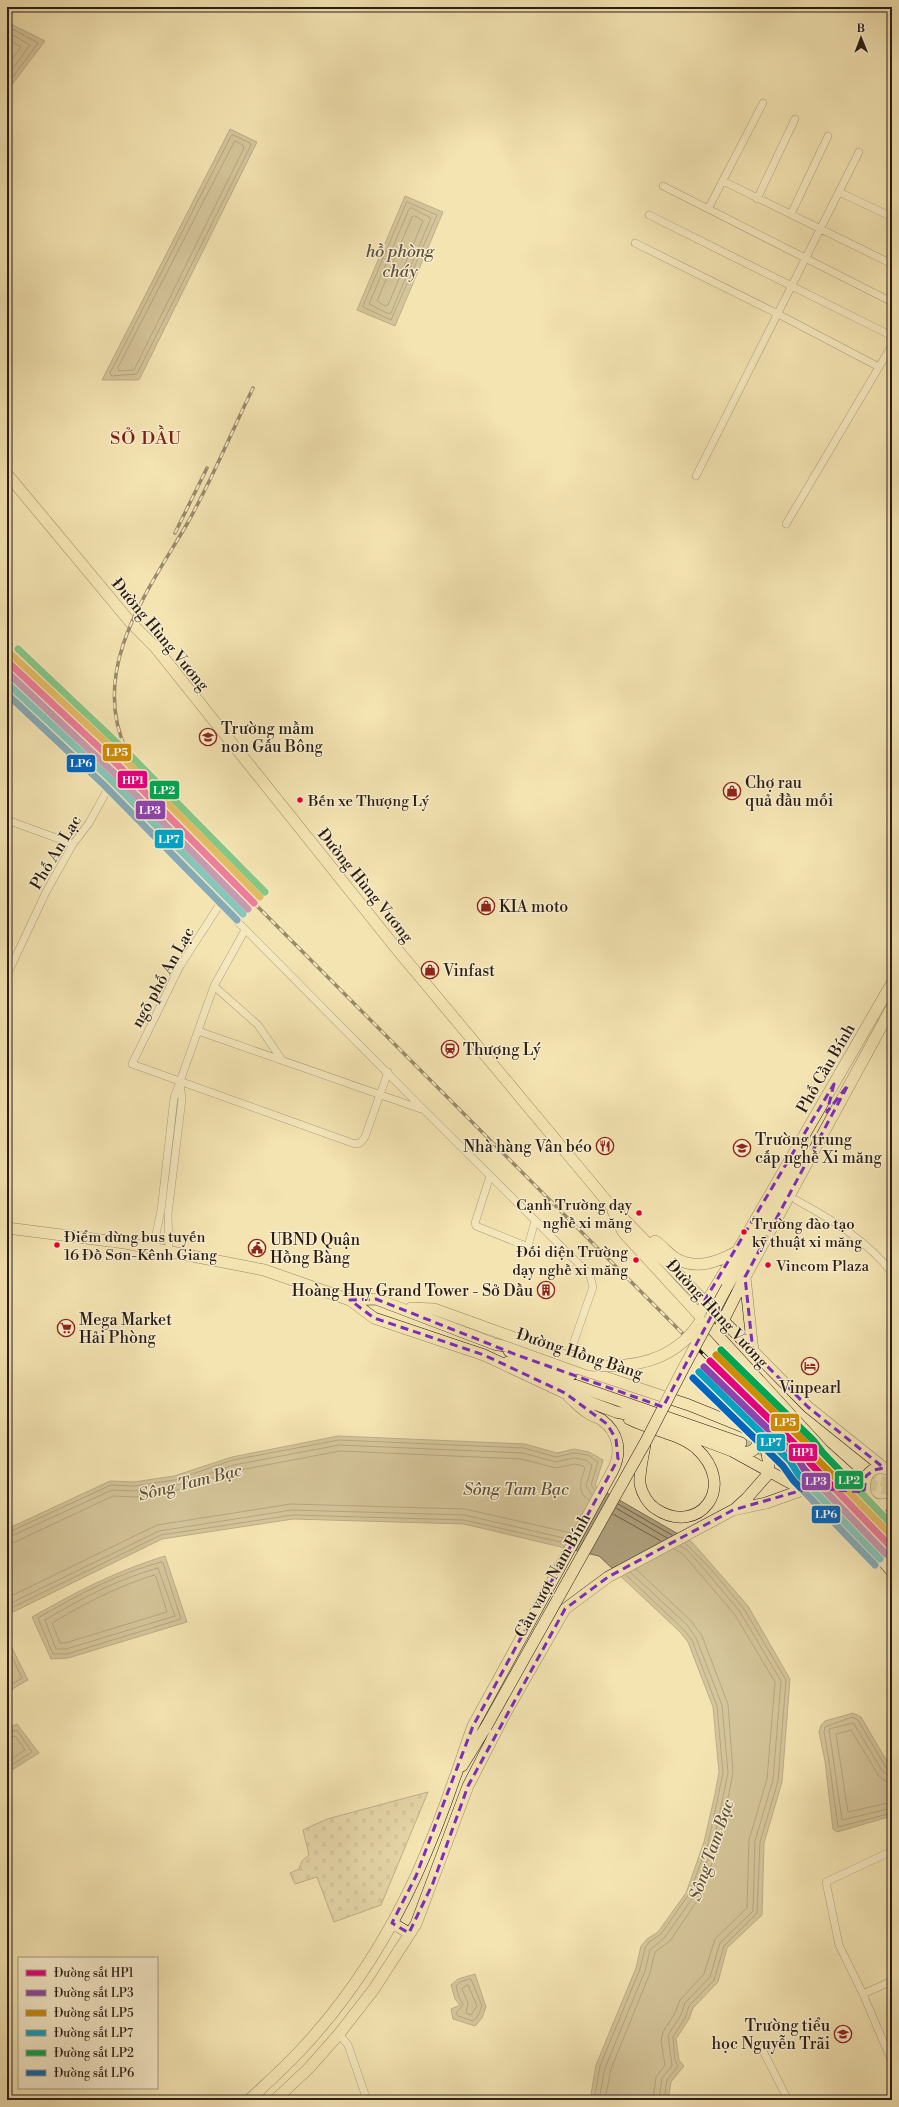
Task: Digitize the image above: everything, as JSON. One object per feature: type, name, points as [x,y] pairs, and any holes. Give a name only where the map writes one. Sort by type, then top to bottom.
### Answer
[{"type":"main road","name":"Đường Hùng Vương","points":[[7,474],[131,623],[154,647],[395,947],[610,1205],[808,1407],[888,1469]]},
{"type":"main road","name":"Phố Cầu Bính","points":[[699,1314],[738,1250],[892,983]]},
{"type":"main road","name":"Phố Cầu Bính","points":[[715,1334],[724,1321],[745,1277],[848,1085],[892,1007]]},
{"type":"main road","name":"Cầu vượt Nam Bính","points":[[826,1113],[834,1084]]},
{"type":"main road","name":"Cầu vượt Nam Bính","points":[[454,1781],[486,1727],[646,1441],[682,1369],[727,1287],[826,1113],[848,1085]]},
{"type":"main road","name":"Đường Hùng Vương","points":[[610,1205],[623,1232],[823,1450],[864,1489],[872,1502]]},
{"type":"main road","name":"Đường Hồng Bàng","points":[[7,1228],[153,1248],[264,1270],[350,1300],[374,1318],[484,1355],[565,1393],[616,1412],[645,1418],[732,1451],[794,1486],[864,1489]]},
{"type":"main road","points":[[638,1232],[657,1242],[676,1259],[688,1263],[713,1263],[738,1250]]},
{"type":"main road","points":[[742,1363],[753,1352],[745,1277]]},
{"type":"main road","points":[[402,1308],[434,1309],[590,1365],[630,1366],[647,1362],[683,1343],[692,1335],[712,1305],[727,1287]]},
{"type":"main road","name":"Đường Hồng Bàng","points":[[350,1300],[376,1299],[494,1344],[520,1349],[689,1405],[773,1439],[802,1462],[810,1463],[823,1450]]},
{"type":"main road","points":[[484,1355],[519,1364],[742,1439],[517,1355],[494,1344]]},
{"type":"main road","points":[[249,2100],[299,2052],[336,2008],[359,1976],[392,1923],[416,1876],[454,1781],[463,1751],[473,1726],[560,1569],[618,1459],[618,1447],[613,1433],[607,1424],[587,1413],[565,1393]]},
{"type":"main road","name":"Cầu vượt Nam Bính","points":[[616,1412],[642,1426],[686,1441],[695,1448],[708,1462],[713,1471],[714,1495],[707,1506],[687,1517],[677,1518],[663,1514],[648,1502],[640,1484],[646,1441]]},
{"type":"main road","points":[[732,1451],[746,1454],[752,1452],[758,1445],[756,1433]]},
{"type":"main road","points":[[565,1609],[608,1577],[733,1510],[747,1498],[769,1473],[768,1451],[756,1433]]},
{"type":"main road","points":[[864,1489],[869,1473],[888,1469]]},
{"type":"main road","points":[[733,1510],[766,1503],[813,1488]]},
{"type":"main road","points":[[872,1502],[882,1505],[892,1502]]},
{"type":"main road","points":[[275,2100],[309,2068],[339,2034],[374,1989],[419,1917],[433,1883],[468,1786],[506,1712],[565,1609],[566,1600],[562,1592],[557,1591],[544,1597]]},
{"type":"main road","name":"Cầu vượt Nam Bính","points":[[468,1786],[472,1767],[486,1727]]},
{"type":"main road","points":[[392,1923],[409,1933]]},
{"type":"street","points":[[708,209],[763,103]]},
{"type":"street","points":[[757,199],[796,119]]},
{"type":"street","points":[[791,214],[828,136]]},
{"type":"street","points":[[696,476],[859,152]]},
{"type":"street","points":[[723,181],[892,264]]},
{"type":"street","points":[[663,186],[892,302]]},
{"type":"street","points":[[839,192],[892,217]]},
{"type":"street","points":[[649,215],[892,336]]},
{"type":"street","points":[[635,243],[778,314],[879,367]]},
{"type":"street","points":[[786,524],[892,345]]},
{"type":"street","points":[[7,696],[35,720]]},
{"type":"street","name":"Phố An Lạc","points":[[7,975],[46,892],[73,844],[89,823],[120,767]]},
{"type":"street","points":[[7,820],[73,844]]},
{"type":"street","name":"ngõ phố An Lạc","points":[[180,1083],[132,1064],[180,966],[220,904],[245,930]]},
{"type":"street","points":[[153,1248],[161,1210],[174,1098],[214,986],[245,930],[388,1072],[422,1109],[590,1275],[593,1282],[593,1287],[571,1350]]},
{"type":"street","points":[[214,986],[258,1024],[282,1060]]},
{"type":"street","points":[[198,1031],[422,1109]]},
{"type":"street","points":[[180,1083],[354,1144],[360,1143],[365,1138],[388,1072]]},
{"type":"street","points":[[169,1252],[168,1214],[182,1099],[180,1083]]},
{"type":"street","points":[[490,1176],[475,1223],[476,1226],[528,1246],[535,1221]]},
{"type":"street","points":[[796,1200],[847,1232],[879,1257],[892,1273]]},
{"type":"street","points":[[813,1488],[892,1572]]},
{"type":"street","points":[[872,1502],[892,1526]]},
{"type":"street","points":[[892,1852],[826,1882],[839,1945],[863,1994],[892,2062]]},
{"type":"street","points":[[863,1994],[892,1981]]},
{"type":"street","points":[[339,2034],[348,2045],[367,2100]]},
{"type":"street","points":[[762,2049],[788,2100]]},
{"type":"highlighted area","points":[[834,1084],[827,1112],[848,1085],[745,1277],[753,1352],[808,1407],[884,1468],[874,1470],[866,1476],[864,1492],[810,1488],[733,1510],[608,1577],[565,1609],[468,1786],[433,1883],[409,1933],[392,1923],[416,1876],[473,1726],[618,1459],[616,1439],[607,1424],[565,1393],[484,1355],[374,1318],[350,1300],[376,1299],[517,1355],[663,1407],[714,1311],[705,1300]]},
{"type":"green space","points":[[428,1792],[381,1905],[334,1922],[317,1877],[295,1884],[290,1873],[299,1869],[302,1861],[309,1855],[303,1830],[327,1819]]},
{"type":"water","points":[[7,22],[45,41],[7,91]]},
{"type":"water","points":[[230,129],[257,142],[139,380],[102,380]]},
{"type":"water","name":"hồ phòng cháy","points":[[405,196],[443,212],[395,326],[357,310]]},
{"type":"water","name":"Sông Tam Bạc","points":[[338,1436],[525,1444],[557,1453],[574,1449],[589,1452],[603,1460],[595,1486],[692,1542],[748,1606],[790,1679],[782,1782],[764,1843],[762,1915],[727,1948],[718,1982],[693,2008],[689,2019],[676,2039],[679,2060],[684,2066],[671,2082],[668,2100],[590,2100],[596,2065],[636,1968],[641,1946],[647,1939],[658,1932],[686,1893],[704,1842],[719,1772],[713,1707],[688,1642],[680,1632],[599,1556],[464,1524],[293,1519],[162,1539],[7,1615],[7,1529],[110,1481],[134,1482],[174,1476],[232,1457]]},
{"type":"water","points":[[165,1556],[187,1622],[68,1658],[51,1659],[32,1617],[64,1599],[113,1575]]},
{"type":"water","points":[[7,1638],[28,1680],[7,1692]]},
{"type":"water","points":[[853,1713],[861,1717],[892,1770],[892,1816],[837,1832],[833,1829],[825,1761],[819,1732],[821,1725],[825,1721]]},
{"type":"water","points":[[17,1724],[39,1753],[7,1773],[7,1729]]},
{"type":"water","points":[[475,1974],[486,2007],[482,2018],[475,2026],[453,2019],[451,2009],[460,2005],[455,1999],[451,1985],[458,1979]]},
{"type":"tunnel","points":[[741,1443],[805,1466],[892,1491]]},
{"type":"tunnel","points":[[865,1477],[892,1483]]},
{"type":"railway","points":[[162,804],[143,779],[127,752],[117,721],[114,691],[118,662],[127,633],[140,604],[196,507],[253,388]]},
{"type":"railway","points":[[175,533],[207,468]]},
{"type":"railway","points":[[254,903],[710,1361]]},
{"type":"rail line","name":"LP2","points":[[18,649],[131,756],[265,892]]},
{"type":"rail line","name":"LP5","points":[[12,655],[126,761],[260,897]]},
{"type":"rail line","name":"HP1","points":[[7,661],[120,767],[254,903]]},
{"type":"rail line","name":"LP3","points":[[7,672],[114,773],[248,909]]},
{"type":"rail line","name":"LP7","points":[[7,683],[109,778],[243,914]]},
{"type":"rail line","name":"LP6","points":[[7,694],[103,784],[237,920]]},
{"type":"rail line","name":"LP2","points":[[721,1350],[813,1440],[823,1453],[892,1525]]},
{"type":"rail line","name":"LP5","points":[[716,1355],[808,1445],[816,1458],[892,1536]]},
{"type":"rail line","name":"HP1","points":[[710,1361],[802,1451],[810,1463],[892,1548]]},
{"type":"rail line","name":"LP3","points":[[704,1367],[796,1456],[804,1469],[886,1554]]},
{"type":"rail line","name":"LP7","points":[[699,1372],[790,1461],[798,1474],[880,1559]]},
{"type":"rail line","name":"LP6","points":[[693,1378],[783,1466],[793,1480],[875,1565]]},
{"type":"place","name":"Trường mầm non Gấu Bông","points":[[208,737]]},
{"type":"place","name":"Chợ rau quả đầu mối","points":[[732,791]]},
{"type":"place","name":"Bến xe Thượng Lý","points":[[300,800]]},
{"type":"place","name":"KIA moto","points":[[486,906]]},
{"type":"place","name":"Vinfast","points":[[430,970]]},
{"type":"place","name":"Thượng Lý","points":[[450,1049]]},
{"type":"place","name":"Nhà hàng Vân béo","points":[[605,1146]]},
{"type":"place","name":"Trường trung cấp nghề Xi măng","points":[[742,1148]]},
{"type":"place","name":"Cạnh Trường dạy nghề xi măng","points":[[639,1213]]},
{"type":"place","name":"Trường đào tạo kỹ thuật xi măng","points":[[744,1232]]},
{"type":"place","name":"Điểm dừng bus tuyến 16 Đồ Sơn-Kênh Giang","points":[[57,1245]]},
{"type":"place","name":"UBND Quận Hồng Bàng","points":[[257,1248]]},
{"type":"place","name":"Đối diện Trường dạy nghề xi măng","points":[[636,1260]]},
{"type":"place","name":"Vincom Plaza","points":[[768,1265]]},
{"type":"place","name":"Hoàng Huy Grand Tower - Sở Dầu","points":[[546,1290]]},
{"type":"place","name":"Mega Market Hải Phòng","points":[[66,1328]]},
{"type":"place","name":"Vinpearl","points":[[810,1366]]},
{"type":"place","name":"Trường tiểu học Nguyễn Trãi","points":[[843,2034]]},
{"type":"district","name":"SỞ DẦU","points":[[146,438]]}]
